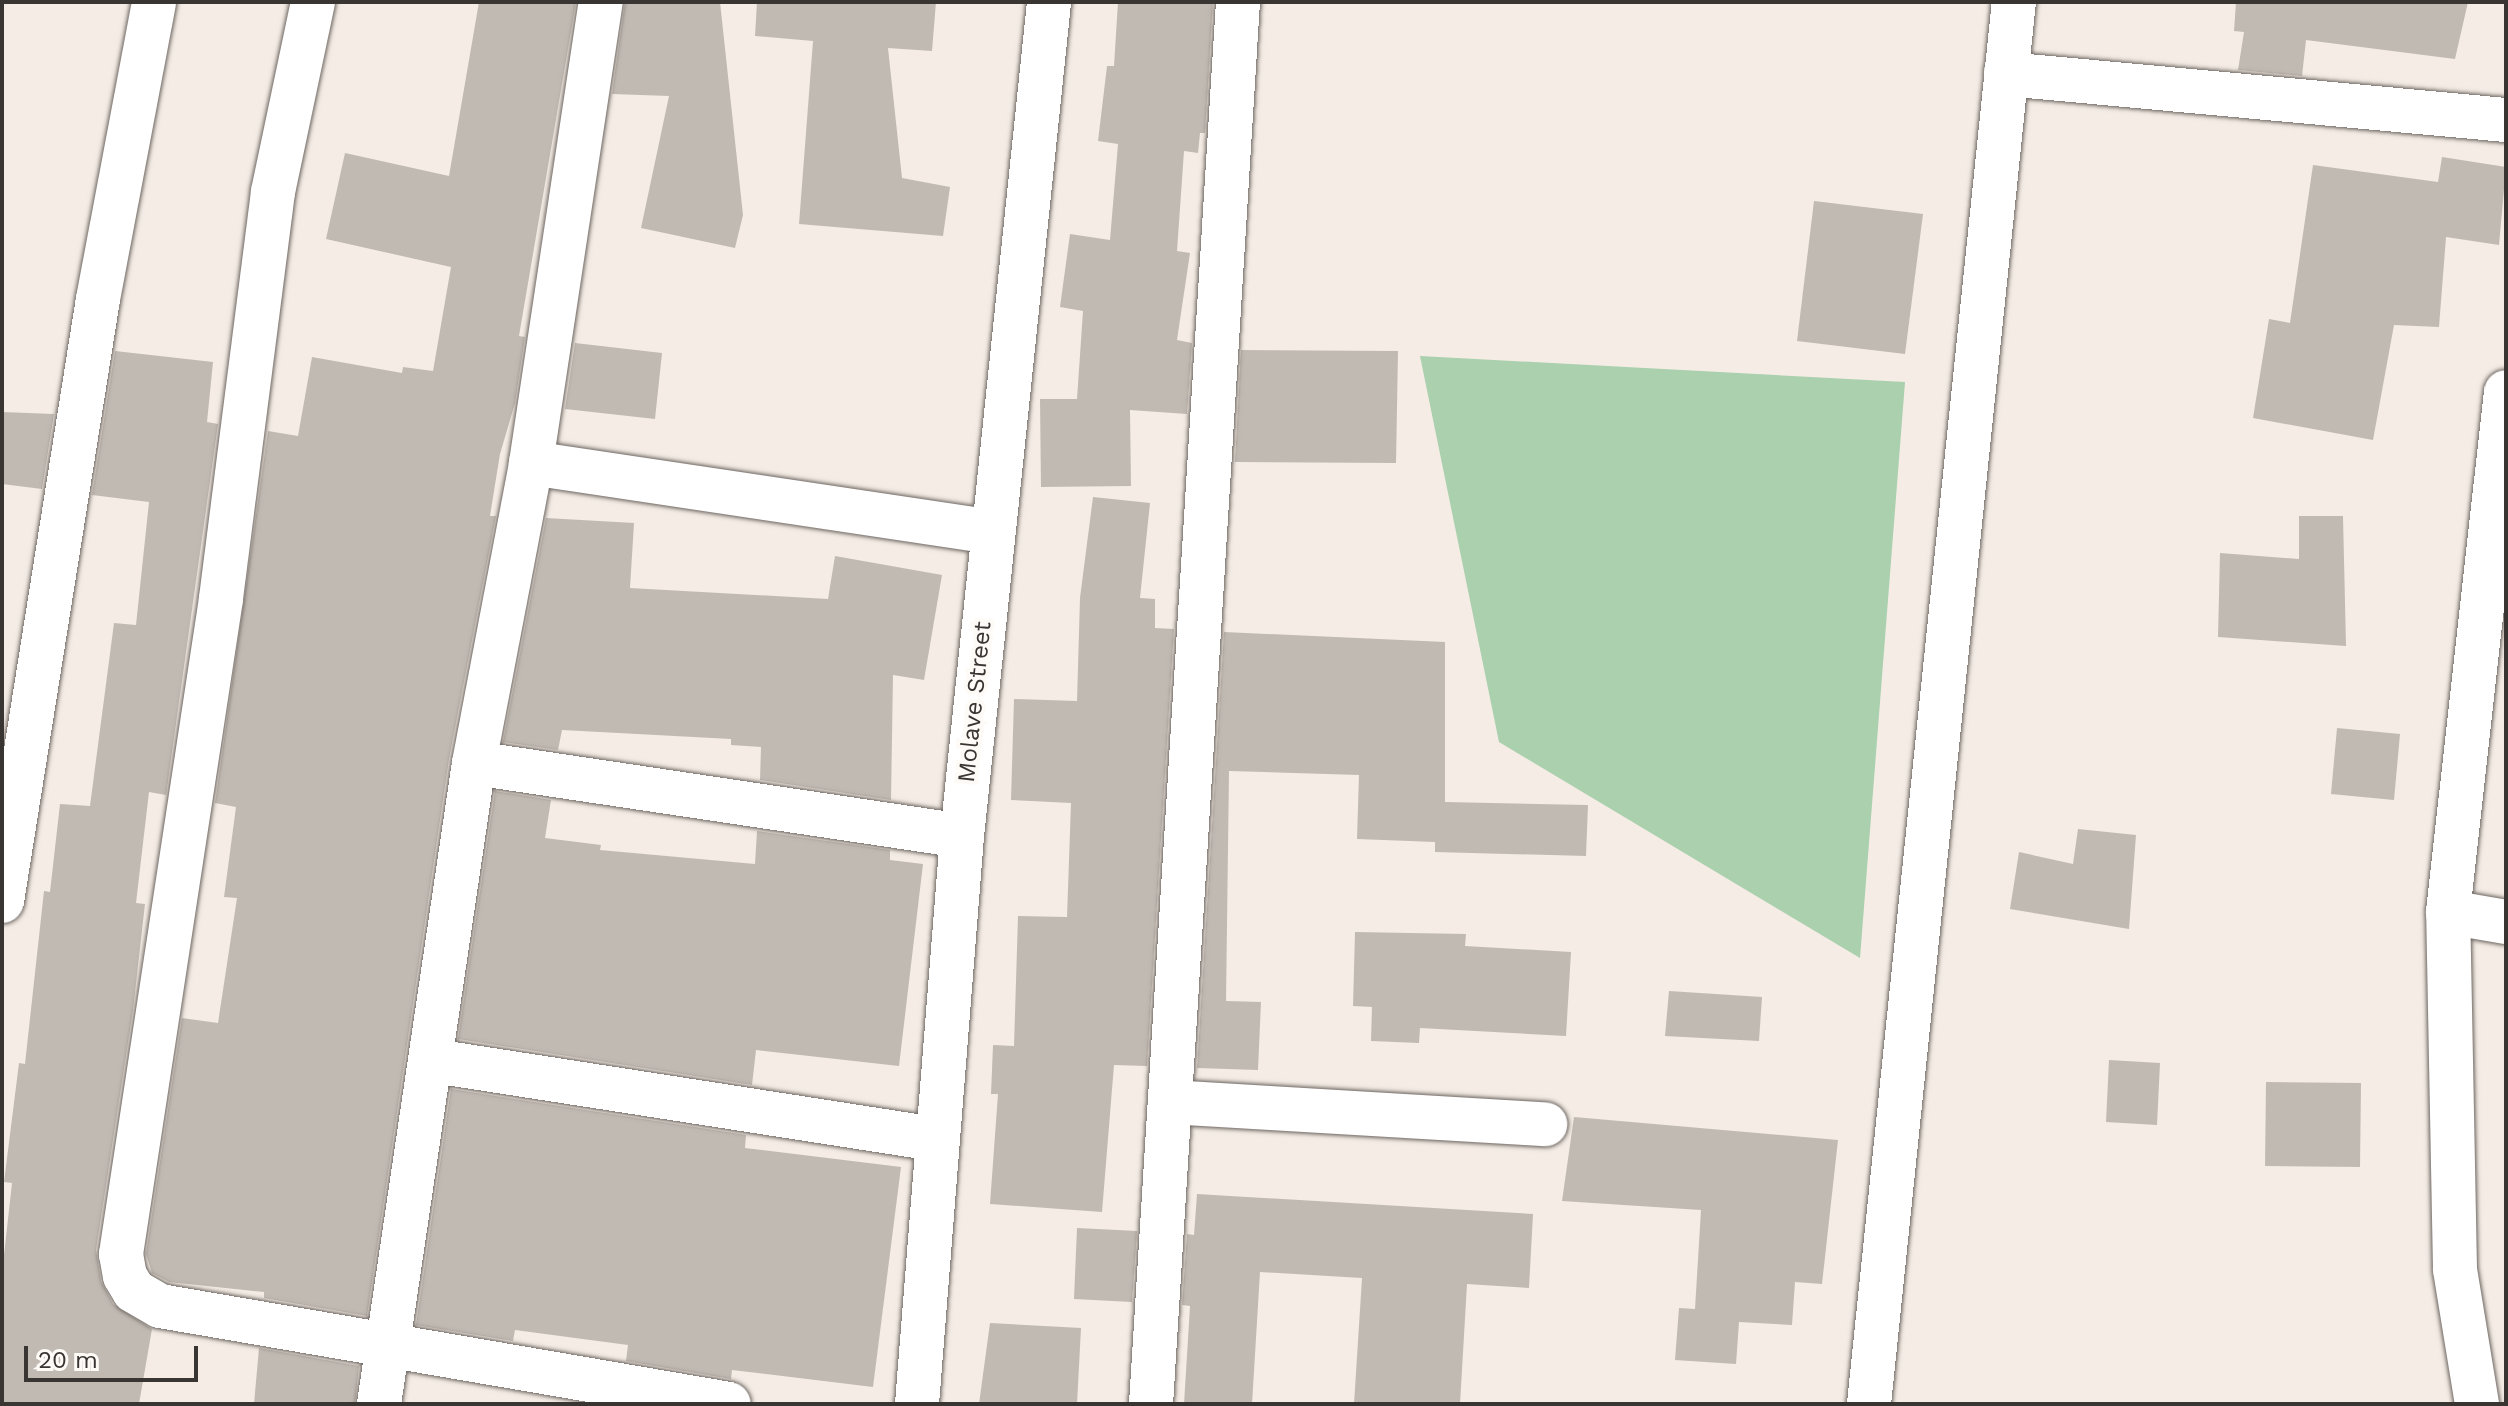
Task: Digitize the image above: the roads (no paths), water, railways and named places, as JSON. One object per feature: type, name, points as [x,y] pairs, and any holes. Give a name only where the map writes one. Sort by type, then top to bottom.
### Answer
[{"type":"street","points":[[2,901],[98,299],[154,2]]},
{"type":"street","points":[[313,2],[273,192],[221,599],[121,1254],[134,1291],[160,1306],[729,1404]]},
{"type":"street","points":[[379,1404],[434,1061],[474,763],[531,463],[601,2]]},
{"type":"street","name":"Molave Street","points":[[917,1404],[935,1139],[962,836],[1049,2]]},
{"type":"street","points":[[1151,1404],[1238,2]]},
{"type":"street","points":[[1869,1404],[2014,2]]},
{"type":"street","points":[[2006,74],[2506,120]]},
{"type":"street","points":[[2477,1404],[2455,1269],[2448,912],[2505,411]]},
{"type":"street","points":[[531,463],[992,532]]},
{"type":"street","points":[[474,763],[962,836]]},
{"type":"street","points":[[2448,912],[2506,922]]},
{"type":"street","points":[[434,1061],[935,1139]]},
{"type":"street","points":[[1170,1102],[1545,1124]]}]
